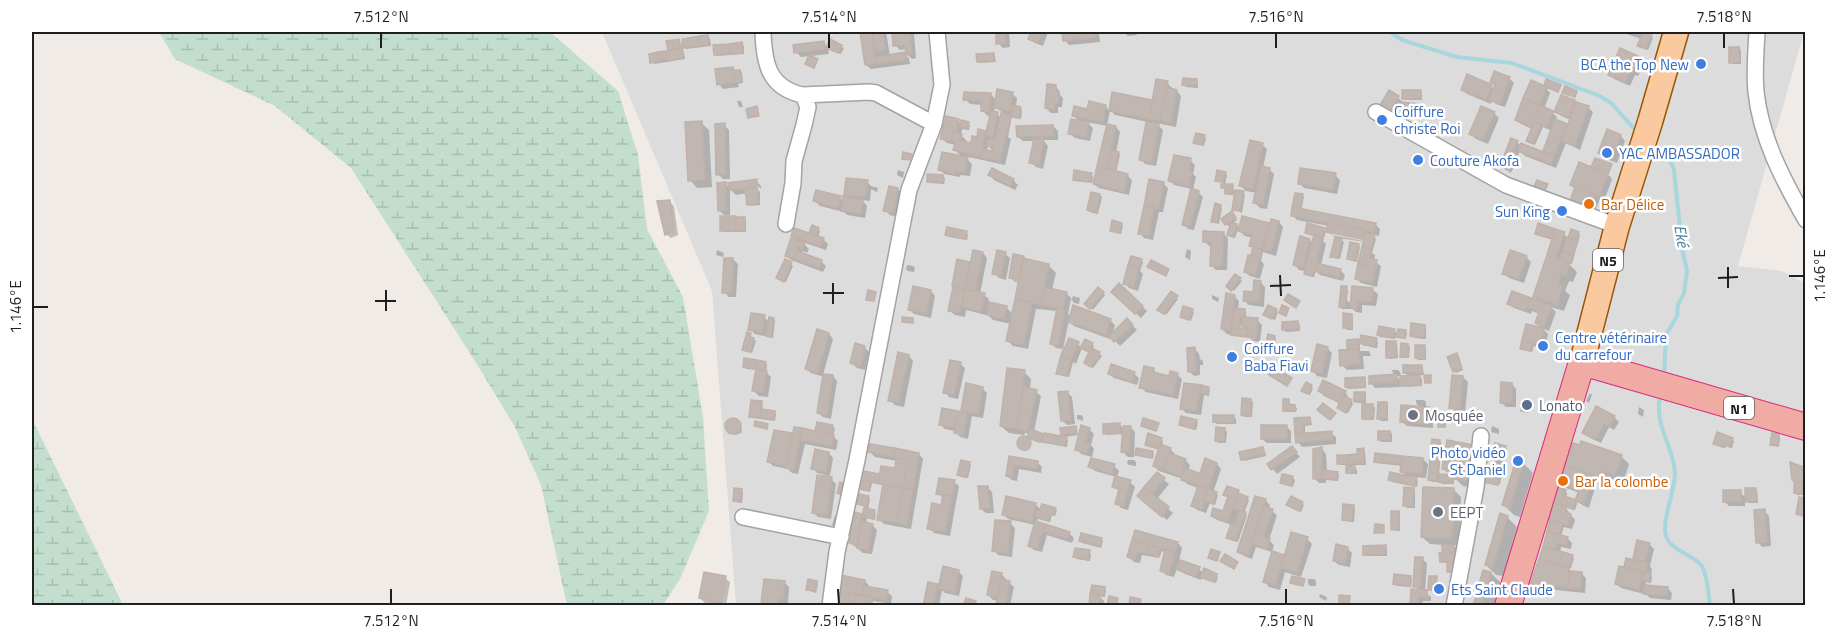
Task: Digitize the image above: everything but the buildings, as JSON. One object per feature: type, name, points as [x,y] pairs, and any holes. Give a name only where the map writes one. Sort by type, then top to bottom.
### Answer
[{"type":"highway","name":"N1","points":[[1582,362],[1806,427]]},
{"type":"highway","points":[[1508,606],[1582,362]]},
{"type":"main road","name":"N5","points":[[1582,362],[1617,226],[1676,32]]},
{"type":"street","points":[[763,32],[768,71],[792,93],[803,95],[876,93],[934,124]]},
{"type":"street","points":[[830,606],[840,537],[909,190],[934,124],[942,85],[937,32]]},
{"type":"street","points":[[1757,32],[1755,80],[1762,123],[1784,182],[1806,220]]},
{"type":"street","points":[[786,224],[794,161],[808,107],[803,95]]},
{"type":"street","points":[[1376,112],[1506,185],[1617,226]]},
{"type":"street","points":[[1454,606],[1474,499],[1481,436]]},
{"type":"street","points":[[743,517],[840,537]]},
{"type":"shaded area","points":[[602,32],[1804,32],[1738,266],[1782,271],[1805,283],[1805,605],[736,605],[712,291]]},
{"type":"green space","points":[[159,32],[550,32],[618,91],[638,155],[647,229],[683,297],[703,417],[709,511],[680,579],[663,605],[567,605],[541,485],[515,427],[351,168],[275,106],[175,59]]},
{"type":"green space","points":[[32,421],[37,429],[123,605],[32,605]]},
{"type":"waterway","name":"Eké","points":[[1390,32],[1402,40],[1457,57],[1512,63],[1600,96],[1612,104],[1638,133]]},
{"type":"waterway","name":"Eké","points":[[1650,144],[1670,160],[1674,170],[1682,248],[1687,271],[1684,293],[1678,305],[1677,316],[1666,335],[1664,376]]},
{"type":"waterway","name":"Eké","points":[[1660,395],[1659,416],[1675,472],[1665,522],[1666,536],[1672,545],[1703,568],[1710,606]]},
{"type":"place","name":"BCA the Top New","points":[[1701,64]]},
{"type":"place","name":"Coiffure christe Roi","points":[[1382,120]]},
{"type":"place","name":"YAC AMBASSADOR","points":[[1607,153]]},
{"type":"place","name":"Couture Akofa","points":[[1418,160]]},
{"type":"place","name":"Bar Délice","points":[[1589,204]]},
{"type":"place","name":"Sun King","points":[[1562,211]]},
{"type":"place","name":"Centre vétérinaire du carrefour","points":[[1543,346]]},
{"type":"place","name":"Coiffure Baba Fiavi","points":[[1232,357]]},
{"type":"place","name":"Lonato","points":[[1527,405]]},
{"type":"place","name":"Mosquée","points":[[1413,415]]},
{"type":"place","name":"Photo vidéo St Daniel","points":[[1518,461]]},
{"type":"place","name":"Bar la colombe","points":[[1563,481]]},
{"type":"place","name":"EEPT","points":[[1438,512]]},
{"type":"place","name":"Ets Saint Claude","points":[[1439,589]]}]
